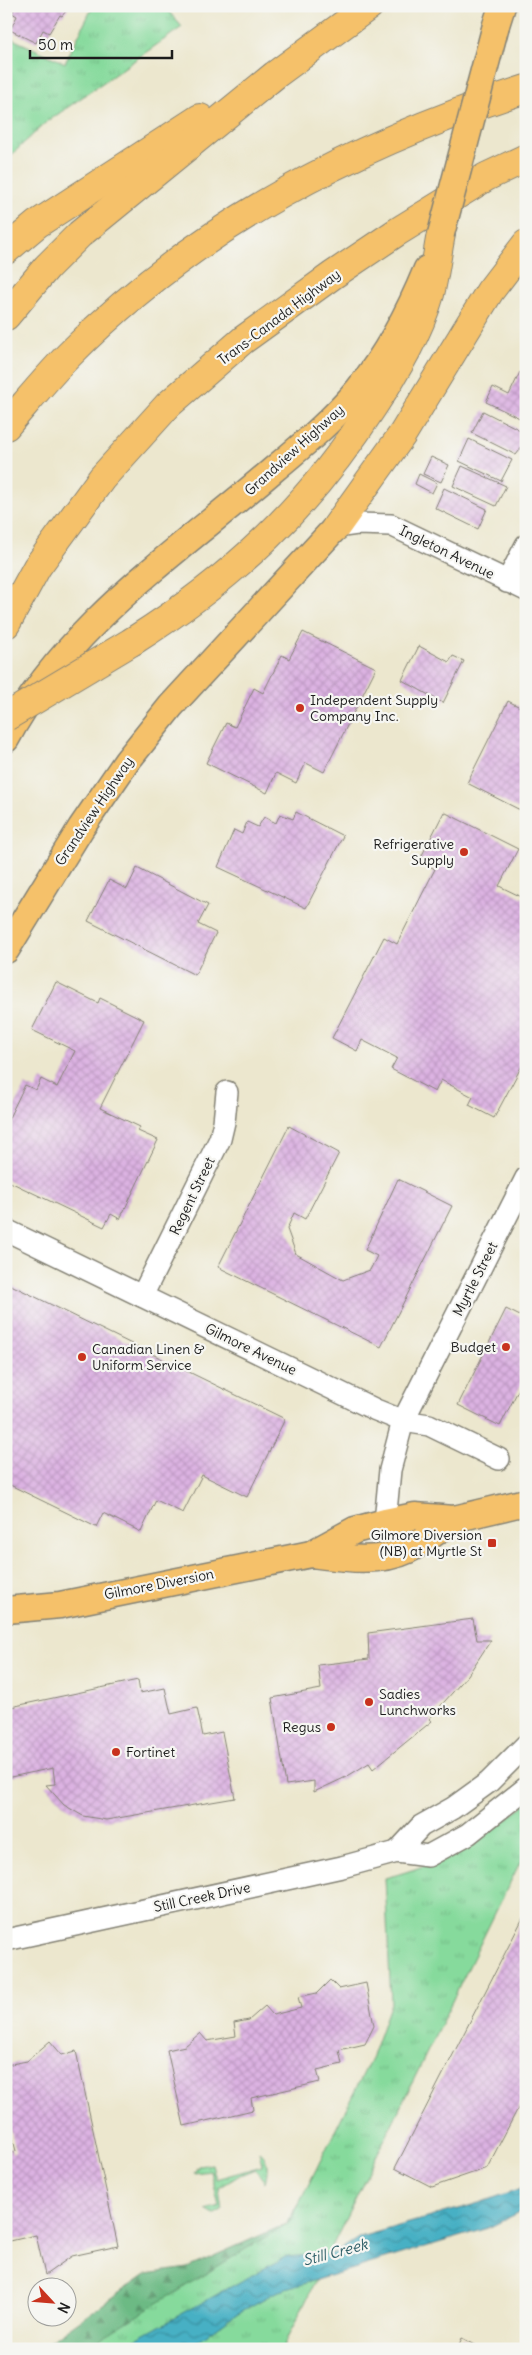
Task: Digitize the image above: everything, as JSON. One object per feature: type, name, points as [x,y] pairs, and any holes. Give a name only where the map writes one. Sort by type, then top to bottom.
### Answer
[{"type":"highway","points":[[6,316],[47,267],[80,234],[275,75],[369,6]]},
{"type":"highway","points":[[6,250],[37,224],[171,135],[275,75]]},
{"type":"highway","points":[[6,426],[69,355],[138,292],[201,243],[280,193],[392,137],[526,89]]},
{"type":"highway","name":"Trans-Canada Highway","points":[[6,624],[37,567],[102,478],[168,406],[243,340],[334,275],[397,232],[486,177],[526,158]]},
{"type":"highway","points":[[6,717],[180,611],[222,579],[265,541],[300,506],[334,465],[389,383],[413,335],[422,296],[441,234]]},
{"type":"highway","points":[[336,527],[402,435],[490,291],[526,244]]},
{"type":"main road","points":[[441,234],[499,16]]},
{"type":"main road","name":"Grandview Highway","points":[[6,739],[38,690],[115,602],[332,419],[374,368],[422,296]]},
{"type":"main road","name":"Grandview Highway","points":[[6,950],[81,828],[127,761],[171,706],[336,527]]},
{"type":"main road","name":"Gilmore Diversion","points":[[6,1610],[60,1605],[311,1554],[355,1530],[385,1522],[415,1516],[454,1519],[526,1502]]},
{"type":"main road","name":"Gilmore Diversion","points":[[311,1554],[353,1559],[382,1556],[408,1550],[454,1519]]},
{"type":"street","name":"Ingleton Avenue","points":[[336,527],[357,524],[391,525],[517,586]]},
{"type":"street","points":[[517,586],[526,545]]},
{"type":"street","name":"Regent Street","points":[[142,1296],[220,1139],[227,1092]]},
{"type":"street","name":"Myrtle Street","points":[[385,1522],[390,1470],[403,1421],[526,1178]]},
{"type":"street","name":"Gilmore Avenue","points":[[6,1230],[376,1410],[403,1421],[429,1426],[499,1459]]},
{"type":"street","points":[[397,1852],[421,1826],[453,1808],[489,1782],[526,1745]]},
{"type":"street","points":[[397,1852],[428,1856],[468,1834],[526,1788]]},
{"type":"street","name":"Still Creek Drive","points":[[6,1940],[342,1867],[397,1852]]},
{"type":"green space","points":[[93,6],[164,6],[182,27],[44,124],[6,160],[6,36],[65,63]]},
{"type":"green space","points":[[526,1803],[526,1850],[282,2349],[83,2349],[290,2222],[372,2056],[391,2003],[385,1878],[424,1866],[460,1850],[494,1829]]},
{"type":"green space","points":[[259,2151],[265,2157],[267,2165],[265,2182],[255,2169],[240,2175],[219,2188],[222,2210],[213,2215],[205,2210],[219,2206],[211,2171],[194,2173],[198,2166],[212,2164],[216,2179],[262,2166]]},
{"type":"green space","points":[[300,2202],[285,2257],[118,2349],[39,2349],[69,2328],[78,2328],[78,2322],[146,2274],[187,2268],[286,2224]]},
{"type":"water","points":[[526,2184],[526,2209],[488,2228],[276,2292],[231,2317],[187,2349],[118,2349],[285,2257],[335,2253],[360,2237],[479,2203],[519,2189]]},
{"type":"building","points":[[16,6],[70,6],[62,16],[60,15],[49,33],[43,30],[36,43],[10,30],[17,16],[12,13]]},
{"type":"building","points":[[520,372],[526,374],[526,421],[486,402],[493,387],[509,395]]},
{"type":"building","points":[[483,411],[526,433],[526,442],[516,455],[472,433]]},
{"type":"building","points":[[469,439],[512,460],[501,481],[459,461]]},
{"type":"building","points":[[431,457],[449,465],[441,482],[423,474]]},
{"type":"building","points":[[462,466],[506,486],[496,506],[453,486]]},
{"type":"building","points":[[419,474],[437,483],[432,493],[415,484]]},
{"type":"building","points":[[444,488],[487,509],[478,529],[435,508]]},
{"type":"building","name":"Independent Supply Company Inc.","points":[[303,632],[376,668],[324,772],[306,763],[296,783],[276,773],[267,793],[206,763],[226,723],[235,727],[254,688],[263,693],[282,655],[289,659]]},
{"type":"building","points":[[419,646],[449,662],[453,656],[464,661],[443,703],[402,680]]},
{"type":"building","points":[[508,701],[526,710],[526,813],[467,783]]},
{"type":"building","points":[[296,812],[343,836],[306,908],[218,867],[234,830],[242,834],[247,822],[258,827],[264,817],[276,823],[280,814],[293,819]]},
{"type":"building","points":[[444,812],[518,849],[499,886],[526,899],[526,1058],[494,1118],[469,1105],[473,1097],[441,1080],[435,1092],[391,1069],[397,1058],[362,1040],[357,1051],[332,1038],[384,937],[397,944],[435,869],[419,861]]},
{"type":"building","points":[[137,868],[208,905],[198,924],[216,933],[195,975],[88,921],[109,880],[127,889]]},
{"type":"building","points":[[56,982],[98,1003],[100,998],[144,1020],[100,1108],[140,1127],[138,1131],[158,1140],[120,1219],[111,1214],[104,1227],[6,1180],[6,1124],[25,1085],[36,1090],[41,1079],[57,1087],[75,1051],[32,1030]]},
{"type":"building","points":[[289,1126],[339,1153],[305,1219],[294,1213],[287,1229],[296,1254],[343,1280],[370,1270],[377,1256],[365,1250],[398,1179],[452,1206],[381,1347],[218,1267]]},
{"type":"building","name":"Canadian Linen & Uniform Service","points":[[11,1285],[285,1419],[247,1497],[202,1475],[183,1513],[156,1500],[141,1532],[103,1513],[96,1527],[6,1483],[6,1295]]},
{"type":"building","name":"Budget","points":[[506,1309],[526,1319],[526,1375],[500,1426],[458,1405]]},
{"type":"building","points":[[473,1619],[477,1640],[491,1640],[468,1675],[429,1719],[432,1721],[373,1769],[369,1763],[346,1777],[314,1792],[314,1781],[286,1785],[272,1698],[321,1689],[318,1665],[369,1659],[368,1633]]},
{"type":"building","name":"Fortinet","points":[[138,1680],[140,1693],[165,1688],[171,1714],[197,1708],[203,1736],[222,1732],[235,1798],[106,1820],[83,1816],[64,1805],[46,1785],[55,1784],[53,1768],[6,1778],[6,1708]]},
{"type":"building","points":[[526,1912],[526,2093],[487,2168],[432,2187],[395,2168]]},
{"type":"building","points":[[330,1980],[339,1989],[366,1983],[374,2026],[365,2044],[339,2050],[342,2064],[317,2070],[320,2082],[251,2098],[253,2110],[184,2126],[167,2050],[185,2046],[200,2033],[207,2041],[236,2036],[234,2023],[249,2020],[265,2006],[273,2015],[301,2008],[298,1997],[317,1993]]},
{"type":"building","points":[[50,2041],[62,2055],[76,2051],[118,2246],[72,2256],[45,2275],[36,2235],[6,2242],[6,2149],[11,2148],[12,2153],[16,2151],[6,2113],[6,2065],[27,2061]]},
{"type":"building","points":[[462,2338],[483,2349],[457,2349]]},
{"type":"place","name":"Independent Supply Company Inc.","points":[[300,708]]},
{"type":"place","name":"Refrigerative Supply","points":[[464,852]]},
{"type":"place","name":"Budget","points":[[506,1347]]},
{"type":"place","name":"Canadian Linen & Uniform Service","points":[[82,1357]]},
{"type":"place","name":"Gilmore Diversion (NB) at Myrtle St","points":[[492,1543]]},
{"type":"place","name":"Sadies Lunchworks","points":[[369,1702]]},
{"type":"place","name":"Regus","points":[[331,1727]]},
{"type":"place","name":"Fortinet","points":[[116,1752]]},
{"type":"water label","name":"Still Creek","points":[[335,2252]]}]
